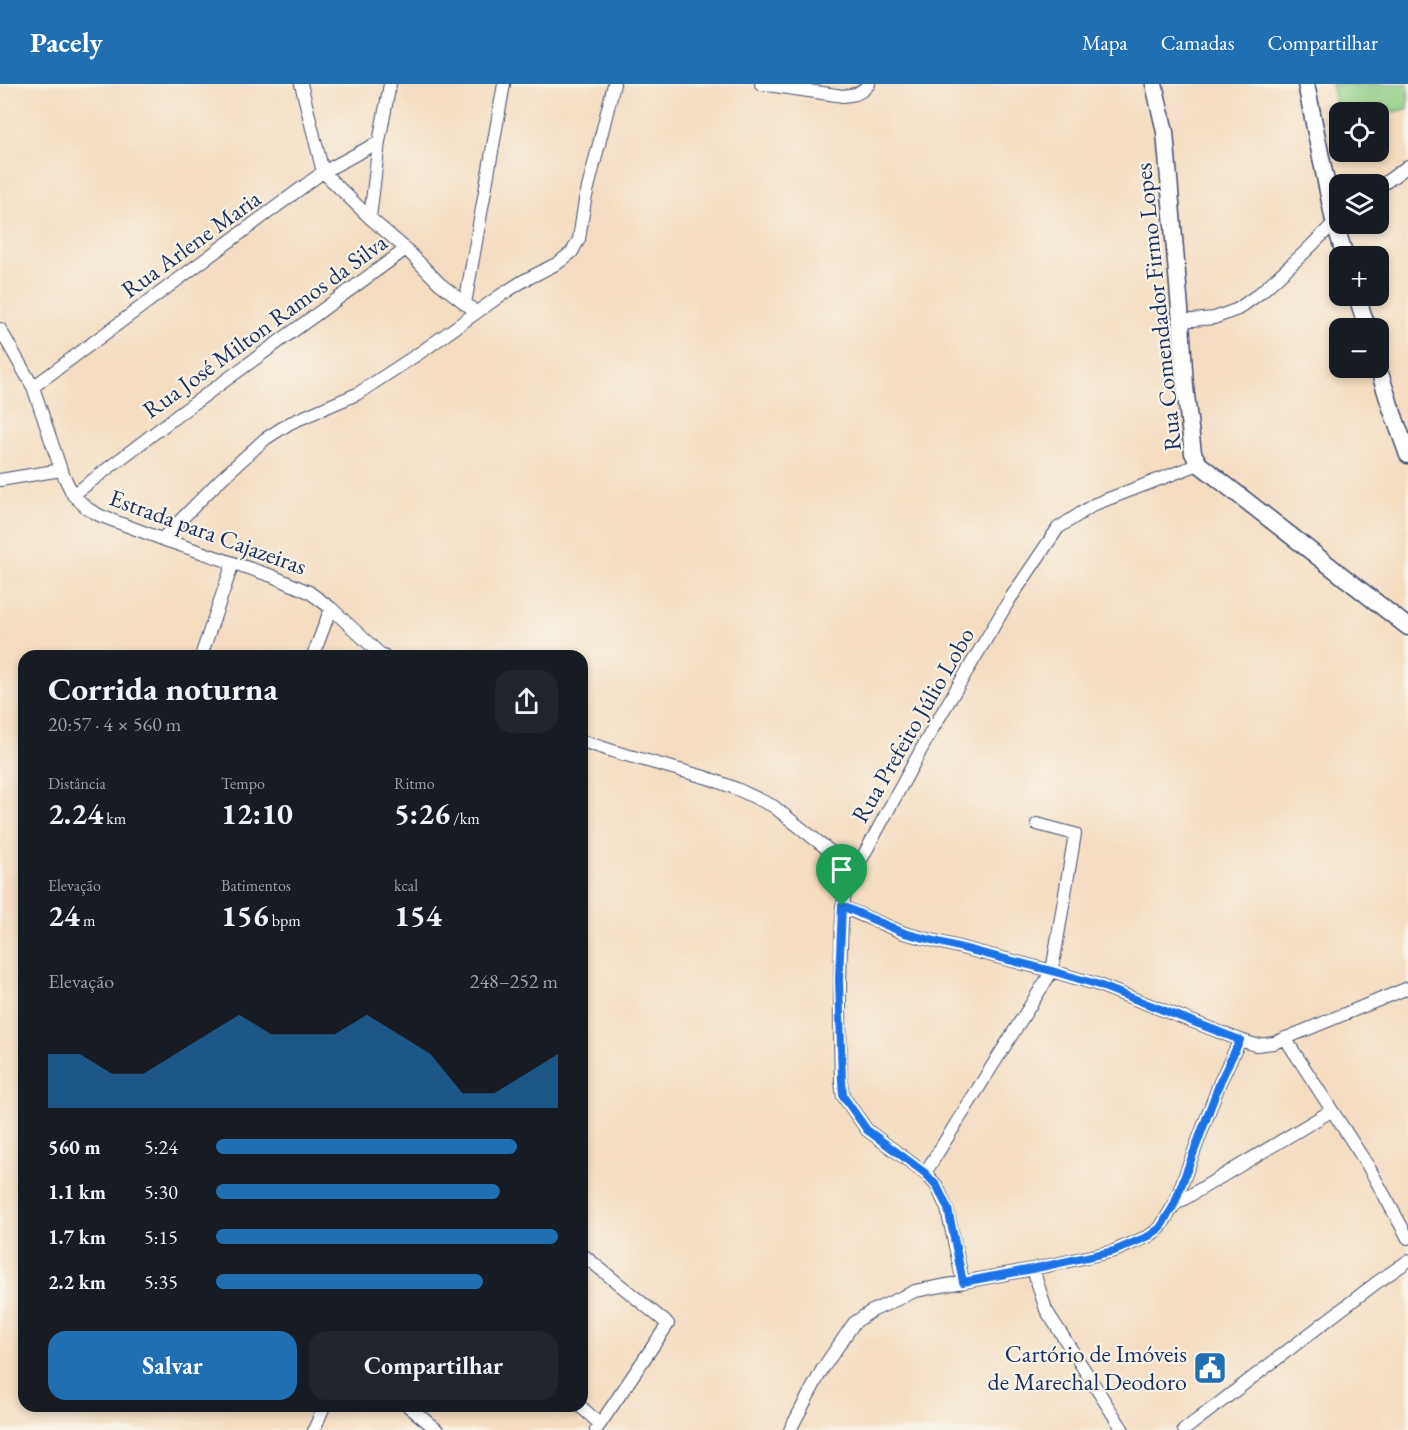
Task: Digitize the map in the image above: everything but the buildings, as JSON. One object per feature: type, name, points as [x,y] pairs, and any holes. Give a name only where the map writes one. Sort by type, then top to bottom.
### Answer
[{"type":"street","points":[[301,84],[323,172]]},
{"type":"street","points":[[370,218],[379,142],[390,84]]},
{"type":"street","points":[[465,304],[504,84]]},
{"type":"street","points":[[162,539],[220,480],[265,439],[290,423],[357,394],[523,281],[558,263],[575,248],[579,239],[585,200],[614,84]]},
{"type":"street","points":[[761,84],[843,96],[856,94],[869,84]]},
{"type":"street","name":"Rua Comendador Firmo Lopes","points":[[1154,84],[1165,132],[1185,387],[1193,453],[1199,464],[1408,627]]},
{"type":"street","points":[[1306,84],[1329,184]]},
{"type":"street","name":"Rua Arlene Maria","points":[[33,387],[323,172],[379,142]]},
{"type":"street","points":[[1389,180],[1408,165]]},
{"type":"street","name":"Rua José Milton Ramos da Silva","points":[[73,495],[178,415],[406,249],[323,172]]},
{"type":"street","points":[[1181,321],[1214,318],[1238,309],[1260,293],[1329,227]]},
{"type":"street","points":[[406,249],[422,266],[477,312]]},
{"type":"street","name":"Estrada para Cajazeiras","points":[[0,329],[33,387],[61,470],[73,495],[88,509],[162,539],[272,576],[309,592],[331,608],[376,650]]},
{"type":"street","points":[[1381,378],[1408,454]]},
{"type":"street","name":"Rua Prefeito Júlio Lobo","points":[[963,1282],[948,1209],[937,1186],[925,1173],[867,1130],[843,1096],[839,979],[842,906],[850,878],[933,728],[1010,599],[1058,528],[1095,504],[1199,464]]},
{"type":"street","points":[[0,480],[61,470]]},
{"type":"street","points":[[203,650],[233,564]]},
{"type":"street","points":[[315,650],[331,608]]},
{"type":"street","points":[[588,743],[708,778],[773,806],[855,871]]},
{"type":"street","points":[[925,1173],[1052,971],[1075,834],[1037,824]]},
{"type":"street","points":[[842,906],[904,933],[1096,984],[1256,1045],[1274,1043],[1408,988]]},
{"type":"street","points":[[1285,1038],[1368,1166],[1408,1238]]},
{"type":"street","points":[[789,1430],[823,1368],[854,1323],[870,1312],[915,1291],[1114,1251],[1149,1236],[1160,1228],[1174,1205],[1220,1082],[1240,1040]]},
{"type":"street","points":[[1174,1205],[1331,1111]]},
{"type":"street","points":[[585,1412],[598,1427],[668,1324],[588,1259]]},
{"type":"street","points":[[1184,1430],[1408,1261]]},
{"type":"street","points":[[1032,1269],[1046,1310],[1123,1430]]},
{"type":"street","points":[[314,1430],[322,1412]]},
{"type":"street","points":[[415,1412],[437,1430]]},
{"type":"green space","points":[[1331,84],[1408,84],[1408,109],[1389,113],[1389,102],[1335,102]]},
{"type":"place","name":"Cartório de Imóveis de Marechal Deodoro","points":[[1210,1368]]},
{"type":"route","points":[[842,906],[904,933],[1096,984],[1240,1040],[1220,1082],[1174,1205],[1160,1228],[1149,1236],[1114,1251],[963,1282],[948,1209],[937,1186],[925,1173],[867,1130],[843,1096],[839,979],[842,906]]}]
